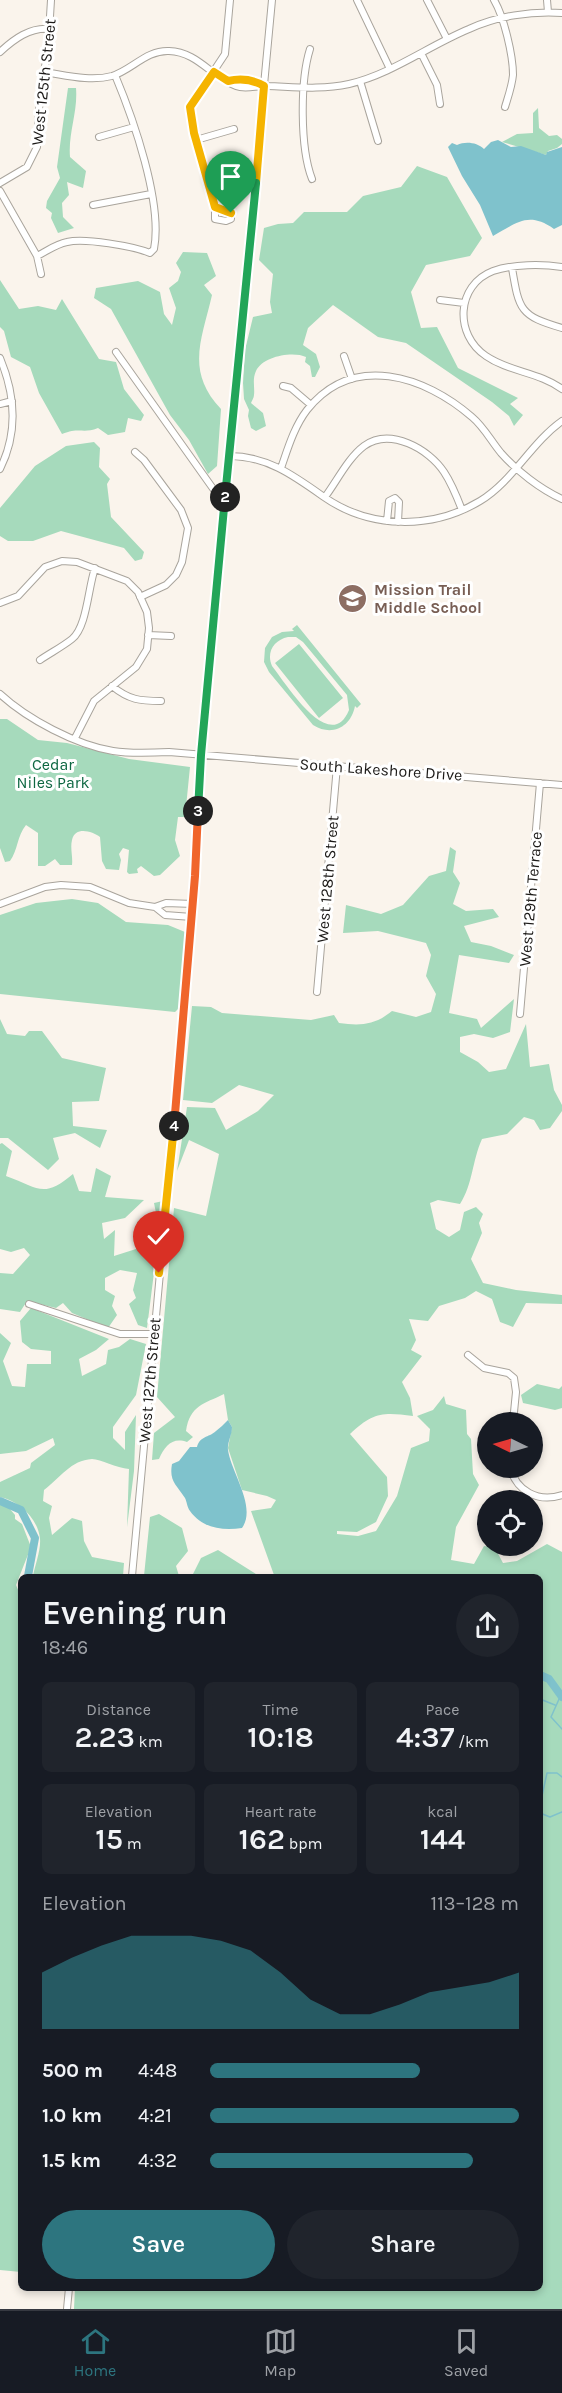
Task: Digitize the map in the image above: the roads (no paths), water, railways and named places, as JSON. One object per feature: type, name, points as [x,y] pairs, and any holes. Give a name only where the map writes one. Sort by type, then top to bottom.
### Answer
[{"type":"street","name":"West 125th Street","points":[[0,183],[27,167],[35,154],[50,29],[51,0]]},
{"type":"street","points":[[215,207],[196,140],[190,107],[225,54],[230,0]]},
{"type":"street","name":"West 127th Street","points":[[132,1574],[192,917],[201,755],[272,0]]},
{"type":"street","points":[[357,0],[390,69]]},
{"type":"street","points":[[427,0],[447,39]]},
{"type":"street","points":[[494,0],[502,18],[513,70],[512,84],[505,107]]},
{"type":"street","points":[[547,0],[548,12]]},
{"type":"street","points":[[44,72],[94,78],[115,75],[125,71],[140,59],[168,51],[185,53],[196,58],[228,81],[255,80],[264,86],[304,89],[360,81],[390,69],[477,25],[502,18],[562,12]]},
{"type":"street","points":[[0,52],[15,39],[32,30],[50,29]]},
{"type":"street","points":[[310,49],[305,66],[304,154],[312,178]]},
{"type":"street","points":[[421,53],[437,85],[440,104]]},
{"type":"street","points":[[37,256],[58,244],[72,241],[137,248],[152,252],[156,240],[151,194],[134,127],[115,75]]},
{"type":"street","points":[[360,81],[378,141]]},
{"type":"street","points":[[99,137],[134,127]]},
{"type":"street","points":[[196,140],[234,129]]},
{"type":"street","points":[[0,191],[37,256],[40,274]]},
{"type":"street","points":[[93,205],[151,194]]},
{"type":"street","points":[[562,267],[527,266],[493,271],[477,281],[468,291],[464,303],[463,323],[470,339],[485,356],[537,376],[562,389]]},
{"type":"street","points":[[512,268],[521,307],[530,316],[562,328]]},
{"type":"street","points":[[440,300],[464,303]]},
{"type":"street","points":[[116,352],[216,494],[225,498]]},
{"type":"street","points":[[344,356],[352,379]]},
{"type":"street","points":[[0,358],[7,376],[12,401],[12,428],[7,455],[0,469]]},
{"type":"street","points":[[281,468],[297,427],[311,405],[332,388],[352,379],[389,375],[427,388],[474,418],[516,468],[562,499]]},
{"type":"street","points":[[283,386],[291,388],[311,405]]},
{"type":"street","points":[[0,404],[12,401]]},
{"type":"street","points":[[229,456],[259,460],[281,468],[325,497],[355,513],[387,521],[429,520],[462,510],[491,493],[561,425]]},
{"type":"street","points":[[325,497],[359,450],[371,442],[392,438],[417,447],[438,464],[450,482],[462,510]]},
{"type":"street","points":[[135,452],[144,460],[181,510],[188,528],[182,562],[176,576],[166,585],[140,597]]},
{"type":"street","points":[[387,521],[389,501],[395,498],[399,502],[398,522]]},
{"type":"street","points":[[0,603],[18,596],[45,567],[62,561],[77,562],[127,581],[140,597],[147,612],[147,649],[136,667],[88,709],[75,738]]},
{"type":"street","points":[[40,660],[73,638],[82,625],[94,568]]},
{"type":"street","points":[[148,635],[171,636]]},
{"type":"street","points":[[112,686],[125,697],[136,701],[161,701]]},
{"type":"street","name":"South Lakeshore Drive","points":[[0,694],[28,716],[75,738],[112,751],[201,755],[562,785]]},
{"type":"street","name":"West 128th Street","points":[[317,992],[337,766]]},
{"type":"street","name":"West 129th Terrace","points":[[520,1014],[540,783]]},
{"type":"street","points":[[0,904],[45,887],[61,885],[90,887],[129,903],[155,907],[166,903],[193,904]]},
{"type":"street","points":[[155,907],[165,915],[192,917]]},
{"type":"street","points":[[29,1304],[120,1334],[153,1334]]},
{"type":"street","points":[[468,1354],[484,1368],[507,1373],[514,1378],[516,1392],[514,1412]]},
{"type":"street","points":[[515,1478],[517,1484],[529,1493],[549,1498],[562,1495]]},
{"type":"street","points":[[67,2309],[69,2291]]},
{"type":"water","points":[[498,140],[511,147],[521,146],[546,155],[547,152],[562,147],[562,225],[554,229],[537,221],[523,221],[493,236],[480,205],[448,147],[452,143],[457,145],[467,143],[484,149],[491,142]]},
{"type":"water","points":[[228,1420],[232,1427],[228,1450],[247,1510],[242,1528],[235,1529],[206,1525],[195,1517],[172,1475],[172,1464],[179,1461],[190,1447],[197,1447],[202,1439]]},
{"type":"waterway","points":[[0,1501],[21,1510],[35,1538],[28,1574]]},
{"type":"waterway","points":[[543,1676],[549,1679],[562,1697]]},
{"type":"waterway","points":[[560,1697],[551,1717],[562,1729]]},
{"type":"waterway","points":[[543,1700],[555,1705]]},
{"type":"waterway","points":[[543,1791],[547,1773],[557,1773],[562,1777]]},
{"type":"waterway","points":[[543,1814],[550,1817],[562,1812]]},
{"type":"place","name":"Mission Trail Middle School","points":[[353,598]]},
{"type":"park label","name":"Cedar Niles Park","points":[[53,773]]}]
